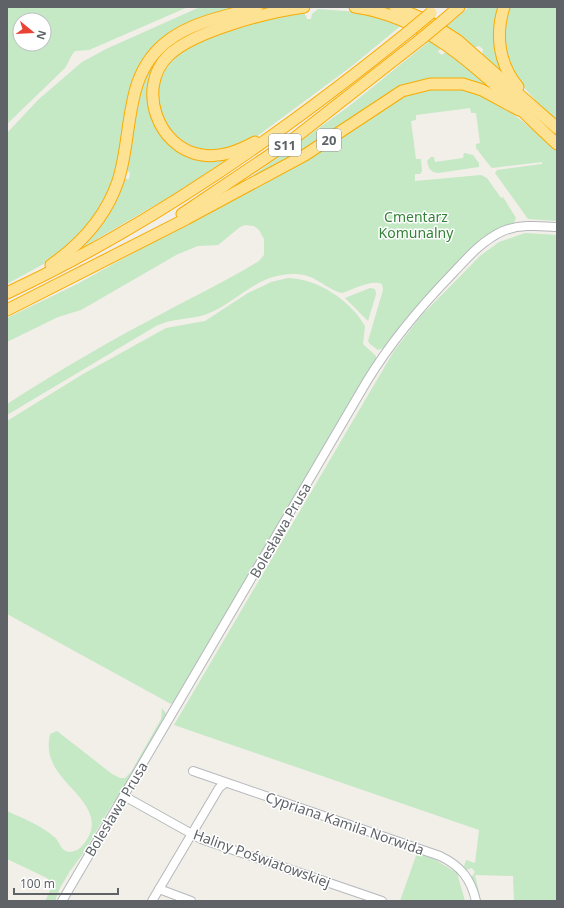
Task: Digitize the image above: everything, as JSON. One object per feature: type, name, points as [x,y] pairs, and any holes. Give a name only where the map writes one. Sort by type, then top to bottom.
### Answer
[{"type":"highway","points":[[8,293],[62,257],[83,239],[102,215],[113,195],[121,170],[136,85],[146,64],[154,53],[169,40],[182,32],[198,25],[257,7]]},
{"type":"highway","points":[[295,120],[239,150],[224,154],[202,155],[179,146],[166,134],[156,114],[153,94],[156,74],[161,65],[167,57],[187,41],[255,18],[304,7]]},
{"type":"highway","points":[[355,7],[402,20],[447,44],[519,110]]},
{"type":"highway","points":[[395,7],[426,20],[457,40],[557,128]]},
{"type":"highway","name":"S11","points":[[7,310],[141,241],[292,140],[421,39],[459,7]]},
{"type":"highway","points":[[504,7],[499,35],[504,64],[511,78],[533,106]]},
{"type":"highway","name":"S11","points":[[8,293],[86,253],[144,220],[216,175],[295,120],[434,10]]},
{"type":"highway","name":"20","points":[[141,241],[186,219],[305,155],[386,100],[402,91],[417,86],[442,82],[474,87],[519,110],[557,144]]},
{"type":"street","name":"Bolesława Prusa","points":[[62,901],[367,381],[397,336],[424,303],[487,240],[503,231],[523,226],[557,227]]},
{"type":"street","name":"Cypriana Kamila Norwida","points":[[192,771],[444,858],[458,867],[466,875],[472,887],[476,901]]},
{"type":"street","points":[[152,901],[219,788],[225,783]]},
{"type":"street","name":"Haliny Poświatowskiej","points":[[124,796],[191,834],[208,841],[382,901]]},
{"type":"street","points":[[159,889],[192,901]]},
{"type":"green space","points":[[7,7],[188,7],[89,50],[75,51],[65,68],[7,124]]},
{"type":"green space","points":[[200,7],[244,7],[194,22],[141,64],[131,87],[121,152],[109,193],[88,227],[49,261],[7,284],[7,133],[39,99],[82,62],[106,49]]},
{"type":"green space","points":[[271,7],[283,7],[181,40],[148,100],[152,120],[165,140],[227,159],[181,190],[78,250],[123,179],[129,179],[130,173],[126,169],[140,84],[159,53],[189,32]]},
{"type":"green space","points":[[469,7],[500,7],[507,79],[482,56],[483,49],[479,46],[473,48],[446,27]]},
{"type":"green space","points":[[508,7],[557,7],[557,121],[528,92],[513,70],[504,45],[503,31]]},
{"type":"green space","points":[[318,9],[359,12],[403,24],[352,66],[252,140],[220,151],[195,149],[171,134],[158,109],[157,90],[163,71],[172,58],[205,37],[278,16],[304,12],[307,19],[311,19],[312,14]]},
{"type":"green space","points":[[432,39],[441,47],[438,52],[442,55],[447,51],[498,93],[428,80],[238,186],[348,107]]},
{"type":"green space","name":"Cmentarz Komunalny","points":[[461,88],[476,93],[501,106],[523,122],[557,151],[557,221],[528,219],[495,173],[497,170],[542,164],[542,162],[492,168],[476,148],[476,144],[480,143],[476,113],[471,113],[470,108],[416,115],[416,120],[411,121],[416,159],[421,159],[422,171],[420,174],[415,174],[415,181],[481,175],[487,178],[501,198],[503,197],[516,218],[513,225],[491,233],[472,247],[416,307],[383,348],[378,350],[368,341],[383,290],[382,284],[368,284],[342,293],[309,276],[295,274],[282,275],[259,283],[218,309],[207,314],[162,323],[156,326],[7,415],[7,404],[85,356],[259,261],[264,255],[264,239],[259,230],[254,226],[245,225],[240,227],[218,245],[198,246],[178,254],[81,310],[58,317],[7,342],[7,318],[77,284],[148,245],[389,102],[422,89]]},
{"type":"green space","points":[[464,153],[473,155],[479,163],[479,167],[438,173],[433,172],[429,168],[427,161],[431,157],[434,157],[435,162],[463,158]]},
{"type":"green space","points":[[525,233],[557,235],[557,901],[514,901],[513,876],[475,875],[481,901],[479,901],[471,878],[475,872],[472,868],[466,870],[464,866],[466,860],[475,863],[479,830],[174,725],[394,351],[420,317],[480,256],[499,242]]},
{"type":"green space","points":[[288,278],[311,282],[322,287],[342,300],[351,308],[365,326],[363,344],[376,356],[376,359],[175,701],[171,704],[7,614],[7,421],[83,374],[166,328],[205,321],[248,293],[271,282]]},
{"type":"green space","points":[[370,288],[375,289],[376,294],[368,321],[345,298]]},
{"type":"green space","points":[[162,708],[167,715],[115,803],[113,803],[82,855],[70,871],[60,888],[55,901],[45,901],[50,887],[47,878],[7,859],[7,811],[48,832],[55,837],[63,849],[68,852],[75,851],[81,847],[90,834],[92,822],[89,811],[83,801],[57,771],[52,761],[49,748],[50,734],[57,731],[112,774],[120,778],[125,778],[131,772],[161,719]]},
{"type":"green space","points":[[417,853],[434,859],[457,873],[465,901],[400,901]]}]
